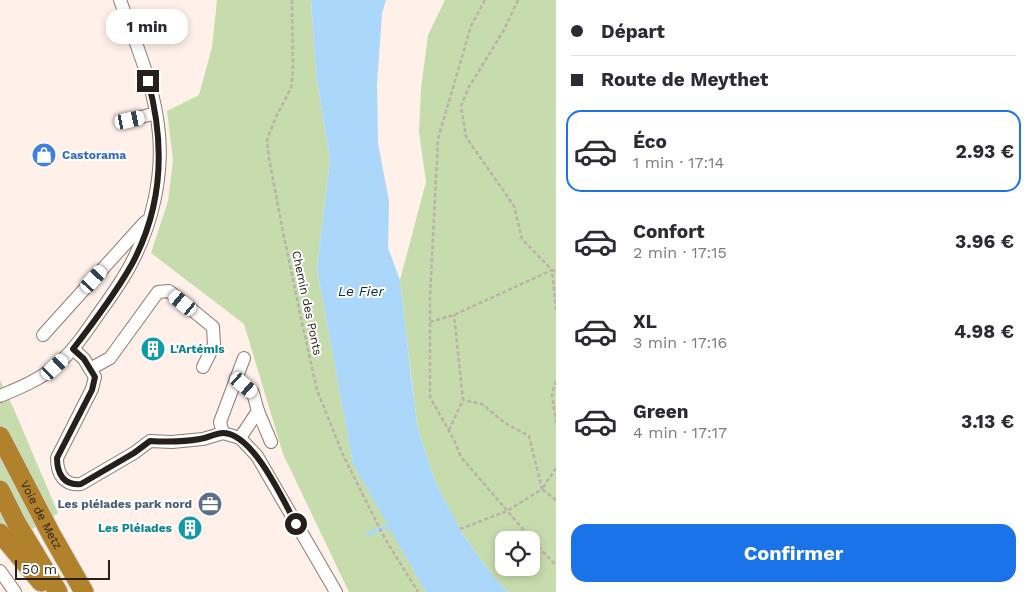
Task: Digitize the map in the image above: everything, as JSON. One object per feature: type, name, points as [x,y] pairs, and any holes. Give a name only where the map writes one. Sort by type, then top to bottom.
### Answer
[{"type":"highway","name":"Voie de Metz","points":[[0,436],[51,534],[84,592]]},
{"type":"highway","name":"Voie de Metz","points":[[0,490],[17,524],[58,592]]},
{"type":"highway","points":[[0,534],[49,592]]},
{"type":"street","points":[[3,395],[27,385],[48,372],[73,349],[122,281],[139,247],[150,217],[156,192],[158,169],[159,135],[156,113],[145,69],[120,0]]},
{"type":"street","points":[[130,120],[156,113]]},
{"type":"street","points":[[43,335],[150,217]]},
{"type":"street","points":[[90,369],[110,358],[158,292],[168,290],[213,327],[214,345],[203,367]]},
{"type":"street","points":[[73,349],[84,359],[95,377],[92,390],[57,458],[57,470],[64,480],[73,485],[81,484],[134,453],[150,441],[172,442],[203,439],[223,433],[240,438],[258,456],[336,592]]},
{"type":"street","points":[[223,433],[220,422],[244,358]]},
{"type":"street","points":[[236,378],[253,393],[258,411],[271,442]]},
{"type":"street","points":[[240,438],[258,411]]},
{"type":"street","points":[[0,571],[15,592]]},
{"type":"path","name":"Chemin des Ponts","points":[[292,0],[293,72],[291,88],[275,119],[267,140],[278,210],[302,323],[317,390],[344,455],[384,537],[418,592]]},
{"type":"path","points":[[485,0],[471,26],[438,139],[430,322],[430,397],[449,430],[461,457],[506,511],[556,565]]},
{"type":"path","points":[[518,0],[504,30],[470,87],[461,106],[466,137],[514,206],[522,239],[554,271],[556,311]]},
{"type":"path","points":[[430,322],[454,315],[554,271]]},
{"type":"path","points":[[449,430],[463,400],[454,315]]},
{"type":"path","points":[[556,381],[552,394],[556,423]]},
{"type":"path","points":[[463,400],[482,404],[505,423],[529,436],[542,488],[556,500]]},
{"type":"path","points":[[460,529],[506,511],[542,488],[556,468]]},
{"type":"green space","points":[[217,0],[311,0],[316,74],[330,160],[317,269],[353,463],[426,592],[349,592],[283,454],[244,324],[151,253],[168,201],[173,160],[167,111],[199,95],[212,47]]},
{"type":"green space","points":[[445,0],[556,0],[556,592],[508,592],[493,576],[462,533],[436,483],[418,430],[400,280],[426,182],[419,132],[421,88],[428,35]]},
{"type":"green space","points":[[0,380],[58,513],[0,549]]},
{"type":"water","name":"Le Fier","points":[[311,0],[386,0],[382,14],[377,85],[378,143],[389,201],[388,248],[400,280],[418,430],[436,483],[462,533],[493,576],[508,592],[426,592],[353,464],[317,269],[330,160],[316,74]]},
{"type":"waterway","points":[[368,534],[392,525]]},
{"type":"place","name":"Castorama","points":[[44,155]]},
{"type":"place","name":"L'Artémis","points":[[153,349]]},
{"type":"place","name":"Les pléiades park nord","points":[[210,504]]},
{"type":"place","name":"Les Pléiades","points":[[190,528]]},
{"type":"route","points":[[148,81],[159,135],[156,192],[150,217],[133,262],[122,281],[73,349],[84,359],[95,377],[92,390],[57,458],[57,470],[64,480],[73,485],[81,484],[134,453],[150,441],[172,442],[203,439],[223,433],[240,438],[258,456],[296,524]]}]
